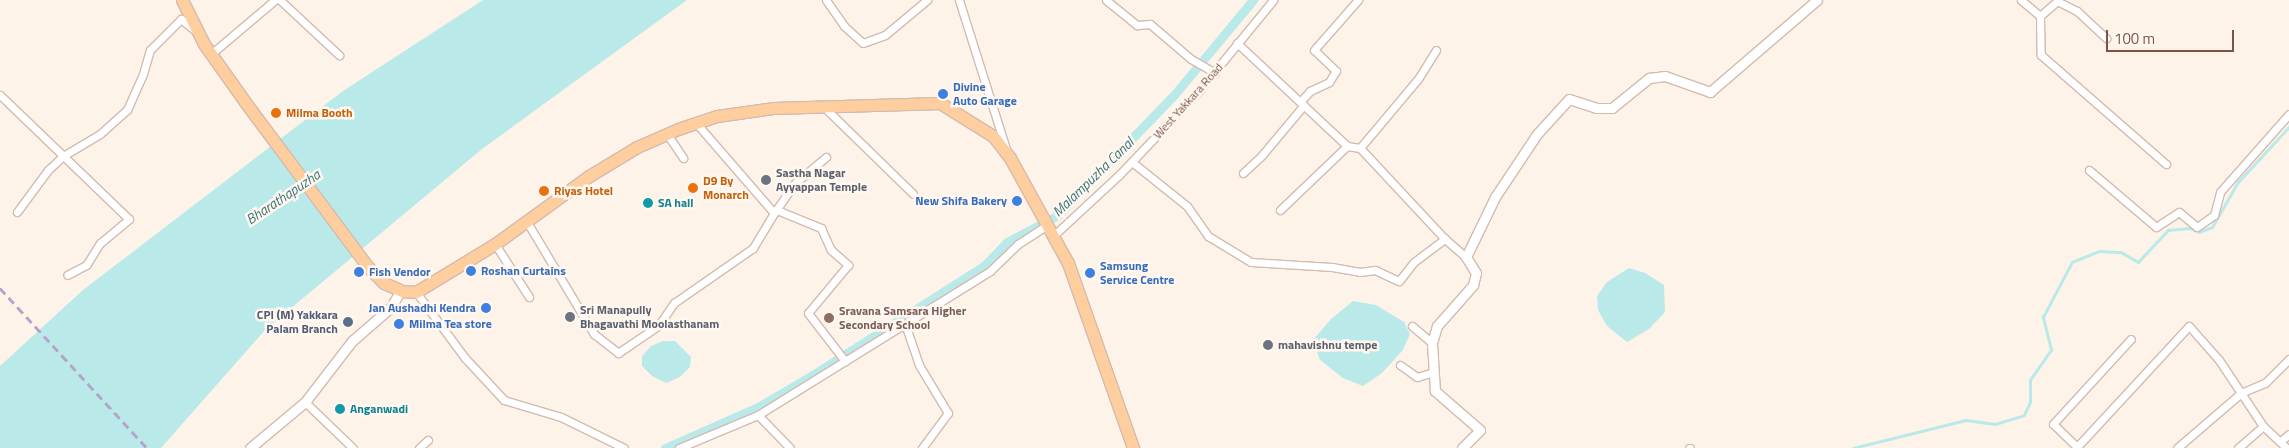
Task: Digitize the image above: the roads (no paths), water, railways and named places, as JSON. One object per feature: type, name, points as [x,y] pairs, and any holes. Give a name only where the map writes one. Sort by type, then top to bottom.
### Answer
[{"type":"main road","points":[[182,0],[211,54],[368,267],[384,283],[401,290],[416,292],[495,244],[589,176],[637,147],[696,123],[717,116],[774,108],[940,102],[993,136],[1010,158],[1074,281],[1133,448]]},
{"type":"street","points":[[211,54],[275,0]]},
{"type":"street","points":[[280,0],[339,56]]},
{"type":"street","points":[[826,0],[844,26],[862,43],[885,35],[928,0]]},
{"type":"street","points":[[959,0],[1010,158]]},
{"type":"street","points":[[1106,0],[1137,25],[1150,24],[1190,59],[1215,73]]},
{"type":"street","name":"West Yakkara Road","points":[[1052,237],[1132,162],[1215,73],[1272,0]]},
{"type":"street","points":[[1243,173],[1310,91],[1329,82],[1336,71],[1314,50],[1358,0]]},
{"type":"street","points":[[1466,257],[1500,190],[1537,134],[1569,99],[1596,108],[1612,108],[1649,78],[1665,76],[1710,92],[1817,0]]},
{"type":"street","points":[[2021,0],[2040,16],[2041,55],[2166,164]]},
{"type":"street","points":[[2040,16],[2057,1],[2077,11],[2106,38]]},
{"type":"street","points":[[17,212],[32,188],[63,156],[100,134],[127,110],[143,74],[150,50],[181,19],[200,36]]},
{"type":"street","points":[[1237,43],[1347,146],[1360,148],[1445,239],[1466,257],[1476,273],[1473,285],[1437,326],[1432,342],[1435,391],[1445,403],[1480,430],[1462,448]]},
{"type":"street","points":[[1360,148],[1418,79],[1436,50]]},
{"type":"street","points":[[0,95],[129,219],[100,243],[86,265],[67,275]]},
{"type":"street","points":[[824,106],[913,194]]},
{"type":"street","points":[[2089,170],[2156,227],[2180,212],[2197,227],[2214,215],[2220,192],[2289,114]]},
{"type":"street","points":[[696,123],[775,211],[821,228],[831,250],[848,265],[808,312],[845,360]]},
{"type":"street","points":[[668,134],[683,158]]},
{"type":"street","points":[[1280,210],[1347,146]]},
{"type":"street","points":[[527,222],[594,334],[618,353],[659,325],[674,303],[753,248],[794,184],[826,157]]},
{"type":"street","points":[[1132,162],[1187,206],[1208,236],[1251,262],[1332,267],[1360,272],[1375,270],[1399,281],[1414,262],[1445,239]]},
{"type":"street","points":[[680,448],[758,415],[990,271],[1018,244],[1044,223]]},
{"type":"street","points":[[495,244],[529,297]]},
{"type":"street","points":[[250,448],[305,402],[352,341],[391,307],[401,290]]},
{"type":"street","points":[[416,292],[465,358],[504,400],[561,416],[624,448]]},
{"type":"street","points":[[905,324],[919,365],[948,413],[922,448]]},
{"type":"street","points":[[1412,326],[1432,342]]},
{"type":"street","points":[[2131,338],[2054,424],[2076,447],[2189,326],[2219,360],[2263,426],[2282,440],[2287,448]]},
{"type":"street","points":[[2177,448],[2241,393],[2265,383],[2289,359]]},
{"type":"street","points":[[1400,365],[1417,377],[1433,372]]},
{"type":"street","points":[[305,402],[353,448]]},
{"type":"street","points":[[758,415],[790,448]]},
{"type":"street","points":[[2238,448],[2263,426]]},
{"type":"street","points":[[2282,440],[2289,434]]},
{"type":"street","points":[[419,448],[428,440]]},
{"type":"water","name":"Bharathapuzha","points":[[483,0],[687,0],[482,149],[266,329],[161,448],[0,448],[0,366],[83,290],[343,91]]},
{"type":"water","points":[[1629,268],[1645,273],[1664,285],[1665,312],[1649,329],[1627,342],[1607,326],[1598,310],[1597,296],[1607,282]]},
{"type":"water","points":[[1353,301],[1376,305],[1404,322],[1410,334],[1403,350],[1382,373],[1363,386],[1343,378],[1320,360],[1313,340],[1331,319]]},
{"type":"water","points":[[663,341],[675,341],[691,357],[690,367],[680,377],[666,383],[652,376],[642,366],[642,356],[651,346]]},
{"type":"waterway","name":"Malampuzha Canal","points":[[665,448],[758,407],[811,376],[985,265],[1007,242],[1058,215],[1174,95],[1253,0]]},
{"type":"waterway","points":[[1853,448],[1966,420],[1995,424],[2024,415],[2030,402],[2030,380],[2051,350],[2043,317],[2072,262],[2099,251],[2121,252],[2138,262],[2168,230],[2190,228],[2199,232],[2212,227],[2238,182],[2289,127]]},
{"type":"railway","points":[[0,288],[147,448]]},
{"type":"place","name":"Divine Auto Garage","points":[[943,94]]},
{"type":"place","name":"Milma Booth","points":[[276,113]]},
{"type":"place","name":"Sastha Nagar Ayyappan Temple","points":[[766,180]]},
{"type":"place","name":"D9 By Monarch","points":[[693,188]]},
{"type":"place","name":"Riyas Hotel","points":[[544,191]]},
{"type":"place","name":"New Shifa Bakery","points":[[1017,201]]},
{"type":"place","name":"SA hall","points":[[648,203]]},
{"type":"place","name":"Roshan Curtains","points":[[471,271]]},
{"type":"place","name":"Fish Vendor","points":[[359,272]]},
{"type":"place","name":"Samsung Service Centre","points":[[1090,273]]},
{"type":"place","name":"Jan Aushadhi Kendra","points":[[486,308]]},
{"type":"place","name":"Sri Manapully Bhagavathi Moolasthanam","points":[[570,317]]},
{"type":"place","name":"Sravana Samsara Higher Secondary School","points":[[829,318]]},
{"type":"place","name":"CPI (M) Yakkara Palam Branch","points":[[348,322]]},
{"type":"place","name":"Milma Tea store","points":[[399,324]]},
{"type":"place","name":"mahavishnu tempe","points":[[1268,345]]},
{"type":"place","name":"Anganwadi","points":[[340,409]]}]
